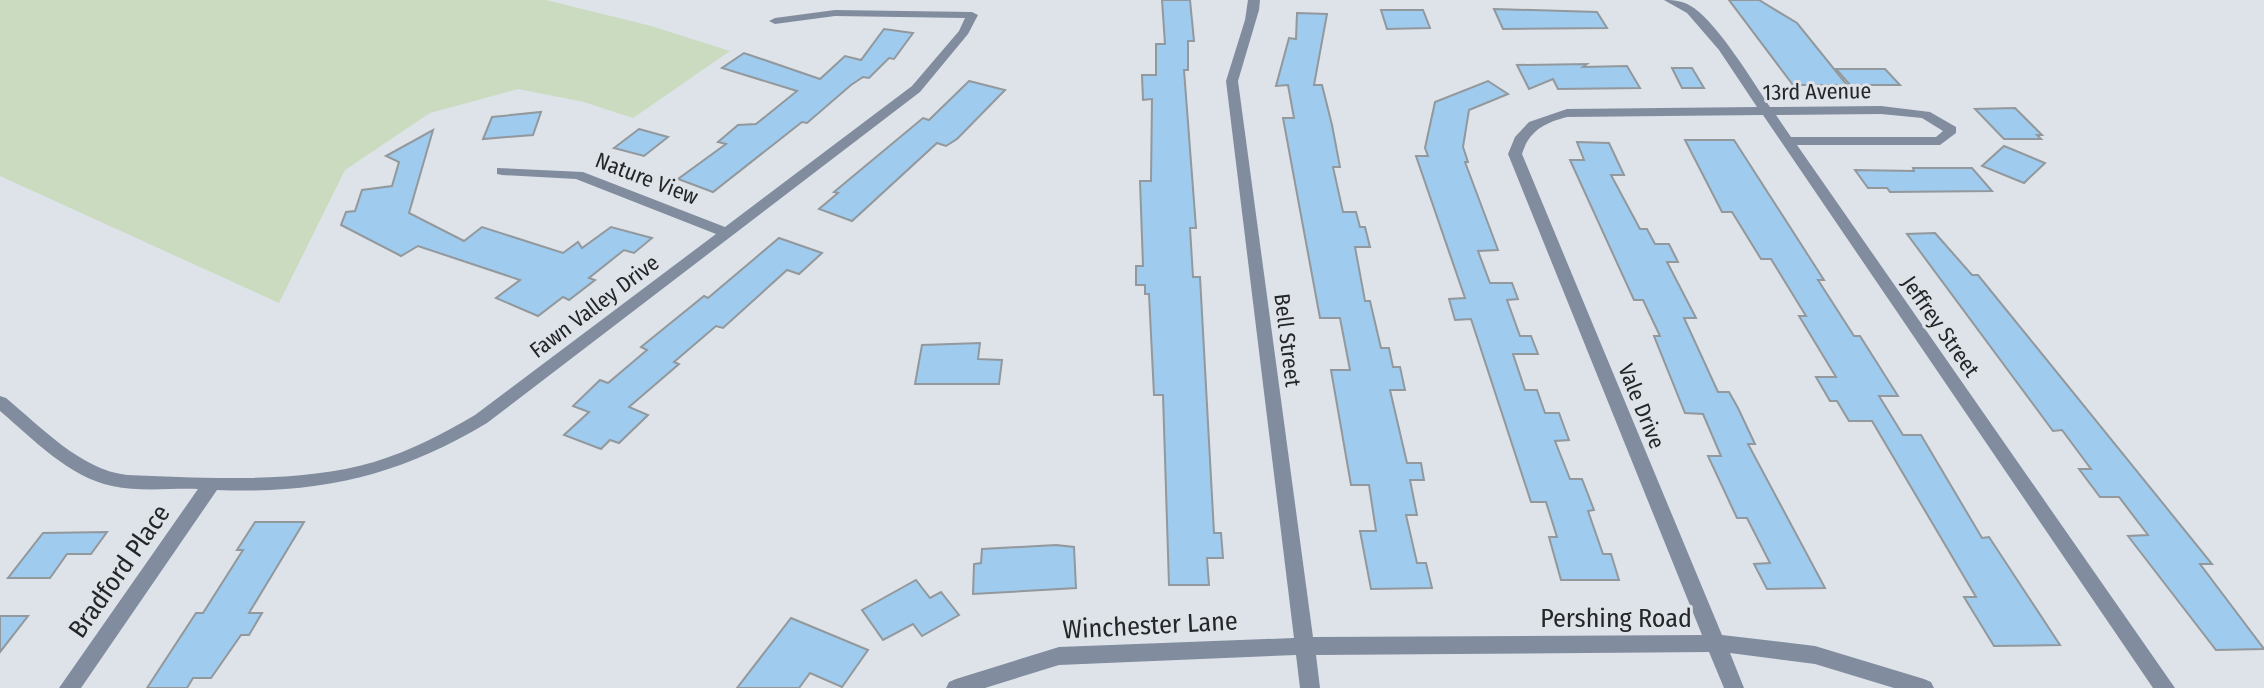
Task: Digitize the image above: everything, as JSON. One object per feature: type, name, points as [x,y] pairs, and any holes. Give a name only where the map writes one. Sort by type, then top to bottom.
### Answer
[{"type":"street","name":"Bell Street","points":[[1254,0],[1254,10],[1236,55],[1232,81],[1310,688]]},
{"type":"street","name":"Jeffrey Street","points":[[1670,0],[1691,11],[1767,112],[2165,688]]},
{"type":"street","name":"Fawn Valley Drive","points":[[0,402],[54,446],[108,479],[212,484],[339,477],[382,469],[439,446],[481,419],[916,89],[964,32],[972,15],[835,13],[775,21]]},
{"type":"street","name":"13rd Avenue","points":[[1518,140],[1541,119],[1567,113],[1881,110],[1925,115],[1951,130],[1940,141],[1785,141]]},
{"type":"street","name":"Vale Drive","points":[[1518,140],[1515,154],[1734,688]]},
{"type":"street","name":"Nature View","points":[[502,171],[578,175],[727,233]]},
{"type":"street","name":"Bradford Place","points":[[69,688],[212,484]]},
{"type":"street","name":"Pershing Road","points":[[1304,646],[1716,643],[1815,655],[1924,688]]},
{"type":"street","name":"Winchester Lane","points":[[956,688],[1059,656],[1304,646]]},
{"type":"green space","points":[[0,0],[546,0],[651,26],[730,51],[633,118],[584,102],[518,89],[430,113],[345,170],[279,303],[0,176]]},
{"type":"building","points":[[1162,0],[1190,0],[1194,41],[1188,41],[1188,70],[1184,70],[1196,228],[1190,228],[1193,277],[1200,277],[1214,533],[1221,533],[1223,558],[1207,558],[1209,585],[1169,585],[1163,395],[1154,395],[1149,294],[1145,294],[1145,285],[1136,285],[1136,266],[1143,266],[1140,181],[1151,181],[1152,99],[1143,100],[1142,75],[1156,75],[1156,44],[1165,44]]},
{"type":"building","points":[[1729,0],[1759,0],[1797,23],[1847,85],[1793,85]]},
{"type":"building","points":[[1494,9],[1597,12],[1607,28],[1503,29]]},
{"type":"building","points":[[1381,10],[1423,10],[1430,28],[1387,29]]},
{"type":"building","points":[[1297,13],[1327,14],[1314,85],[1322,85],[1332,125],[1340,167],[1333,167],[1343,212],[1356,212],[1360,227],[1365,227],[1370,247],[1355,247],[1365,301],[1370,301],[1381,348],[1389,348],[1393,367],[1400,367],[1405,390],[1390,390],[1407,463],[1421,463],[1424,480],[1410,480],[1417,515],[1406,515],[1417,563],[1426,563],[1432,588],[1371,589],[1360,531],[1376,531],[1369,485],[1351,485],[1331,370],[1350,370],[1340,318],[1320,318],[1283,118],[1294,118],[1288,85],[1276,86],[1289,38],[1296,39]]},
{"type":"building","points":[[884,29],[913,33],[894,59],[889,58],[869,78],[863,77],[851,85],[807,123],[802,122],[713,192],[678,179],[726,144],[718,142],[738,125],[756,124],[797,91],[722,68],[744,53],[820,79],[845,56],[861,60]]},
{"type":"building","points":[[1587,64],[1583,67],[1627,66],[1640,88],[1558,89],[1553,79],[1529,89],[1517,65]]},
{"type":"building","points":[[1672,68],[1692,68],[1704,88],[1682,88]]},
{"type":"building","points":[[1836,69],[1885,69],[1900,85],[1850,85]]},
{"type":"building","points":[[969,81],[1005,90],[957,139],[946,146],[937,143],[852,221],[819,209],[838,193],[834,192],[923,118],[929,120]]},
{"type":"building","points":[[1488,81],[1508,94],[1469,110],[1463,147],[1468,162],[1465,162],[1498,250],[1478,251],[1490,283],[1512,283],[1518,299],[1507,300],[1520,336],[1531,336],[1538,354],[1513,354],[1525,390],[1537,390],[1545,413],[1559,413],[1569,440],[1555,441],[1570,479],[1582,479],[1594,510],[1588,511],[1603,554],[1611,554],[1619,580],[1561,580],[1549,537],[1557,537],[1546,502],[1531,502],[1471,319],[1455,320],[1449,299],[1465,298],[1416,156],[1428,156],[1425,148],[1435,102]]},
{"type":"building","points":[[2015,108],[2042,135],[2037,135],[2041,139],[2004,139],[1975,109]]},
{"type":"building","points":[[541,112],[533,135],[483,139],[492,117]]},
{"type":"building","points":[[639,129],[668,137],[644,156],[614,148]]},
{"type":"building","points":[[433,130],[409,213],[464,241],[482,227],[563,253],[578,242],[582,248],[611,227],[652,238],[634,253],[624,250],[589,278],[595,280],[569,300],[563,297],[538,316],[496,298],[520,280],[418,246],[401,256],[341,225],[346,212],[355,211],[362,190],[392,186],[399,162],[386,156]]},
{"type":"building","points":[[1685,140],[1734,140],[1824,280],[1818,280],[1854,336],[1860,336],[1898,396],[1879,396],[1903,435],[1921,435],[1982,538],[1989,537],[2060,645],[1994,646],[1964,597],[1976,597],[1872,421],[1849,421],[1837,401],[1830,401],[1816,377],[1836,377],[1799,316],[1806,316],[1771,259],[1761,259],[1732,212],[1722,212]]},
{"type":"building","points":[[1577,142],[1609,143],[1624,175],[1611,175],[1640,229],[1647,229],[1655,244],[1669,244],[1678,262],[1667,262],[1696,318],[1684,318],[1718,392],[1729,392],[1738,408],[1755,444],[1748,444],[1825,588],[1767,589],[1754,564],[1770,563],[1747,518],[1737,518],[1708,456],[1721,456],[1703,414],[1685,413],[1654,336],[1660,336],[1643,300],[1634,300],[1570,160],[1584,160]]},
{"type":"building","points":[[2004,146],[2045,163],[2024,183],[1982,166]]},
{"type":"building","points":[[1913,168],[1972,168],[1992,191],[1890,192],[1887,188],[1868,188],[1855,170],[1914,171]]},
{"type":"building","points":[[1935,233],[1972,275],[1978,275],[2212,564],[2200,564],[2264,649],[2216,650],[2128,536],[2148,535],[2119,497],[2100,497],[2079,469],[2091,469],[2062,430],[2053,431],[1907,234]]},
{"type":"building","points":[[779,238],[822,253],[799,274],[787,270],[723,328],[716,326],[674,362],[679,364],[629,407],[648,415],[619,443],[610,440],[601,449],[564,435],[589,412],[573,406],[600,380],[608,383],[647,350],[641,347],[704,296],[708,298]]},
{"type":"building","points":[[980,343],[978,359],[1002,360],[999,384],[915,384],[922,345]]},
{"type":"building","points":[[255,522],[304,522],[249,613],[262,613],[249,635],[241,635],[211,678],[193,678],[187,688],[147,688],[196,613],[203,613],[243,550],[237,550]]},
{"type":"building","points":[[107,532],[91,554],[67,554],[50,578],[8,578],[43,533]]},
{"type":"building","points":[[1074,547],[1076,588],[973,594],[974,564],[981,563],[982,549]]},
{"type":"building","points":[[916,580],[930,598],[941,592],[959,615],[922,636],[913,624],[883,640],[862,610]]},
{"type":"building","points":[[0,616],[28,616],[0,652]]},
{"type":"building","points":[[791,618],[868,650],[842,687],[810,673],[799,688],[737,688]]}]
